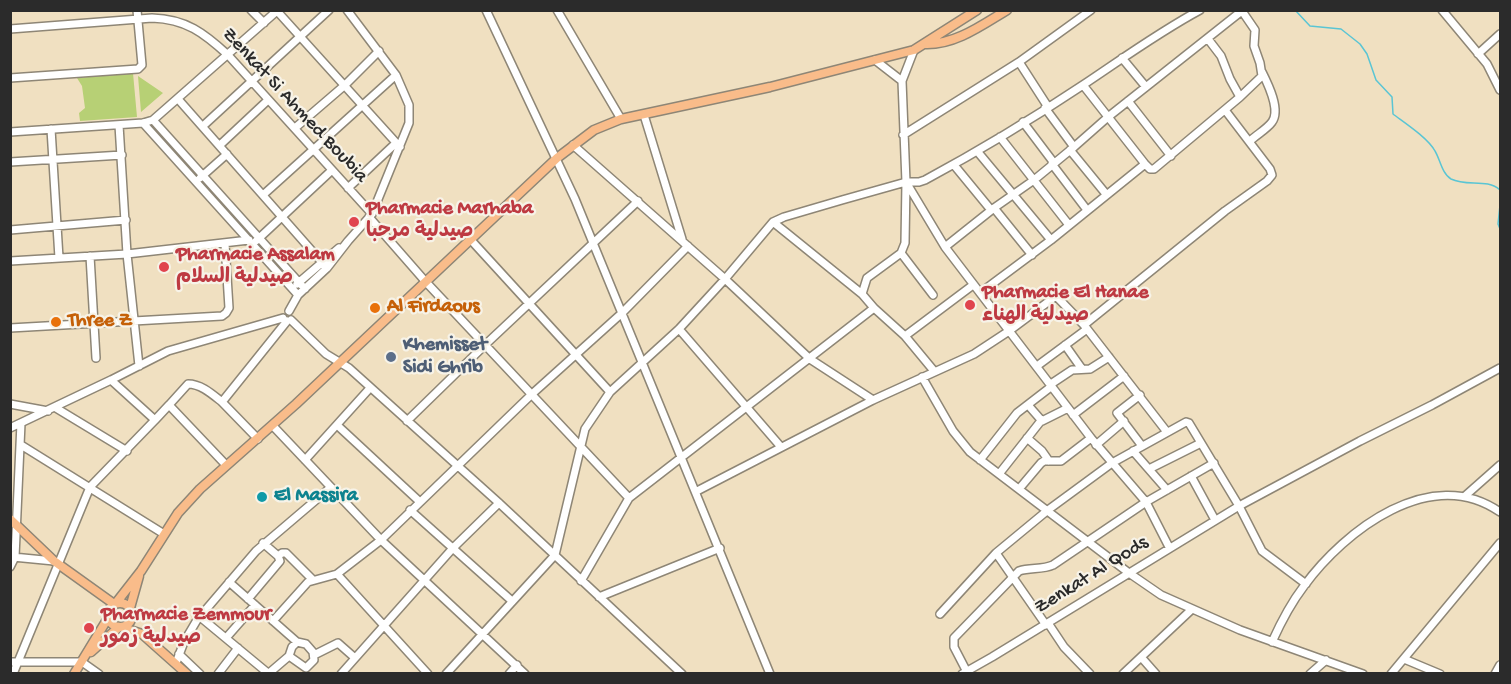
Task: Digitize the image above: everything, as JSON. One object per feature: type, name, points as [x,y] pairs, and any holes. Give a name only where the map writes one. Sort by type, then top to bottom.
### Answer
[{"type":"main road","points":[[75,674],[112,608],[141,571],[164,534],[190,500],[226,465],[273,426],[425,281],[573,145],[594,130],[621,119],[770,87],[914,50],[977,10]]},
{"type":"main road","points":[[925,44],[936,45],[951,41],[1007,10]]},
{"type":"main road","points":[[13,522],[56,562],[93,590],[112,608],[112,624],[142,634],[177,659],[187,674]]},
{"type":"main road","points":[[83,660],[120,627],[128,624],[141,571]]},
{"type":"main road","points":[[112,608],[124,603],[131,611],[142,634]]},
{"type":"street","points":[[10,78],[138,69],[142,65],[137,10]]},
{"type":"street","points":[[251,10],[264,23]]},
{"type":"street","points":[[203,126],[329,10]]},
{"type":"street","points":[[222,402],[288,318],[298,295],[327,268],[370,215],[409,123],[410,113],[406,95],[396,75],[347,10]]},
{"type":"street","points":[[486,10],[557,158],[594,243],[771,674]]},
{"type":"street","points":[[557,10],[621,119]]},
{"type":"street","points":[[903,135],[1019,62],[1091,10]]},
{"type":"street","points":[[447,674],[555,555],[585,429],[610,392],[679,329],[773,222],[906,182],[921,182],[1000,137],[1083,85],[1168,27],[1200,10]]},
{"type":"street","points":[[1442,10],[1493,74],[1500,90]]},
{"type":"street","points":[[10,132],[143,123],[153,120],[278,11],[398,145]]},
{"type":"street","points":[[945,247],[1034,180],[1108,117],[1243,11],[1255,30],[1254,46],[1274,104],[1272,123],[1250,141]]},
{"type":"street","name":"Zenkat Si Ahmed Boubia","points":[[10,29],[170,18],[190,26],[210,39],[228,55],[295,128],[425,281],[629,498]]},
{"type":"street","points":[[1478,54],[1500,33]]},
{"type":"street","points":[[1208,39],[1221,56],[1240,97]]},
{"type":"street","points":[[862,294],[869,276],[900,254],[905,243],[906,182],[902,81],[914,50]]},
{"type":"street","points":[[295,128],[345,85],[379,51]]},
{"type":"street","points":[[1122,58],[1146,87]]},
{"type":"street","points":[[875,60],[902,81]]},
{"type":"street","points":[[1019,62],[1072,149],[1106,194]]},
{"type":"street","points":[[1083,85],[1145,164],[1153,170],[1240,97],[1260,78],[1262,72]]},
{"type":"street","points":[[263,195],[396,75]]},
{"type":"street","points":[[178,99],[327,268]]},
{"type":"street","points":[[220,145],[268,100]]},
{"type":"street","points":[[1128,101],[1171,156]]},
{"type":"street","points":[[1037,366],[1272,175],[1250,141],[1225,110]]},
{"type":"street","points":[[644,115],[685,243]]},
{"type":"street","points":[[153,120],[305,289]]},
{"type":"street","points":[[1023,122],[1087,210]]},
{"type":"street","points":[[143,123],[298,295]]},
{"type":"street","points":[[119,125],[127,254],[139,366]]},
{"type":"street","points":[[51,129],[60,258]]},
{"type":"street","points":[[1000,137],[1069,225]]},
{"type":"street","points":[[348,188],[398,145]]},
{"type":"street","points":[[573,145],[725,279],[810,359],[873,400]]},
{"type":"street","points":[[977,151],[1051,240]]},
{"type":"street","points":[[196,182],[227,154]]},
{"type":"street","points":[[10,162],[122,155]]},
{"type":"street","points":[[980,293],[1032,255],[1145,164]]},
{"type":"street","points":[[954,165],[1032,255]]},
{"type":"street","points":[[10,261],[127,254],[250,242],[259,238],[283,217],[331,171]]},
{"type":"street","points":[[906,182],[945,247],[1052,385],[1073,416],[1146,502],[1169,547]]},
{"type":"street","points":[[407,421],[638,201]]},
{"type":"street","points":[[10,230],[126,220]]},
{"type":"street","points":[[773,222],[862,294],[904,336],[934,371]]},
{"type":"street","points":[[470,239],[610,392]]},
{"type":"street","points":[[292,288],[348,241]]},
{"type":"street","points":[[10,328],[224,315],[228,308],[225,243]]},
{"type":"street","points":[[273,621],[312,579],[337,574],[381,540],[532,394],[622,313],[685,243]]},
{"type":"street","points":[[900,254],[933,295]]},
{"type":"street","points":[[90,256],[96,357]]},
{"type":"street","points":[[904,336],[974,285]]},
{"type":"street","points":[[697,491],[873,400],[974,354],[1009,332],[1056,296],[1086,327],[1167,432]]},
{"type":"street","points":[[581,581],[629,498],[874,308]]},
{"type":"street","points":[[288,318],[326,354],[341,362],[499,503],[682,674]]},
{"type":"street","points":[[10,428],[179,347],[288,318]]},
{"type":"street","points":[[679,329],[781,447]]},
{"type":"street","points":[[1065,345],[1082,369]]},
{"type":"street","points":[[980,460],[1002,429],[1017,413],[1052,385],[1072,370],[1090,369],[1109,357]]},
{"type":"street","name":"Zenkat Al Qods","points":[[965,673],[1239,506],[1500,368]]},
{"type":"street","points":[[1073,416],[1124,376]]},
{"type":"street","points":[[922,377],[958,438],[980,460],[1161,595],[1272,642],[1326,660],[1348,671],[1363,674]]},
{"type":"street","points":[[111,381],[155,420]]},
{"type":"street","points":[[13,674],[56,562],[90,487],[127,451],[188,384],[210,393],[222,402],[258,439]]},
{"type":"street","points":[[305,459],[370,388]]},
{"type":"street","points":[[1140,395],[1117,411],[1142,446]]},
{"type":"street","points":[[10,404],[52,409],[127,451]]},
{"type":"street","points":[[169,405],[226,465]]},
{"type":"street","points":[[1028,405],[1042,421]]},
{"type":"street","points":[[999,474],[1042,421],[1068,408]]},
{"type":"street","points":[[1096,445],[1124,421]]},
{"type":"street","points":[[940,614],[996,552],[1048,510],[1112,463],[1189,422],[1265,555],[1306,584]]},
{"type":"street","points":[[10,567],[13,557],[13,522],[21,423]]},
{"type":"street","points":[[337,425],[420,502]]},
{"type":"street","points":[[273,426],[381,540],[525,674]]},
{"type":"street","points":[[1027,438],[1042,451],[1049,461]]},
{"type":"street","points":[[1019,489],[1041,463],[1061,461],[1091,438]]},
{"type":"street","points":[[1149,469],[1202,443]]},
{"type":"street","points":[[21,445],[164,534]]},
{"type":"street","points":[[1133,451],[1167,490]]},
{"type":"street","points":[[965,673],[954,647],[954,638],[1013,576],[1026,568],[1047,568],[1146,502],[1214,463]]},
{"type":"street","points":[[1465,496],[1500,465]]},
{"type":"street","points":[[1191,476],[1215,520]]},
{"type":"street","points":[[201,674],[177,659],[200,616],[263,543],[330,488]]},
{"type":"street","points":[[1272,642],[1287,612],[1306,584],[1337,549],[1374,519],[1388,511],[1431,496],[1465,496],[1486,503],[1500,512]]},
{"type":"street","points":[[341,674],[453,548],[499,503]]},
{"type":"street","points":[[410,510],[512,601]]},
{"type":"street","points":[[248,598],[280,561],[278,556],[263,543]]},
{"type":"street","points":[[1391,674],[1500,543]]},
{"type":"street","points":[[599,597],[720,548]]},
{"type":"street","points":[[996,552],[1064,647],[1090,674]]},
{"type":"street","points":[[278,556],[282,553],[286,554],[312,579]]},
{"type":"street","points":[[13,557],[56,562]]},
{"type":"street","points":[[337,574],[428,674]]},
{"type":"street","points":[[229,582],[297,642],[306,644],[314,655],[314,660],[306,668],[289,657]]},
{"type":"street","points":[[226,638],[255,606]]},
{"type":"street","points":[[1123,674],[1191,609]]},
{"type":"street","points":[[200,616],[269,673],[289,657],[292,647],[297,642]]},
{"type":"street","points":[[314,655],[338,643],[356,658]]},
{"type":"street","points":[[218,674],[238,648]]},
{"type":"street","points":[[1141,657],[1156,674]]},
{"type":"street","points":[[1404,658],[1440,674]]},
{"type":"street","points":[[10,662],[83,660],[99,674]]},
{"type":"street","points":[[1310,674],[1326,660]]},
{"type":"street","points":[[508,674],[517,665]]},
{"type":"street","points":[[1495,674],[1500,665]]},
{"type":"green space","points":[[133,73],[137,117],[80,121],[79,113],[85,108],[82,86],[77,78]]},
{"type":"green space","points":[[138,76],[163,93],[141,112]]},
{"type":"waterway","points":[[1295,10],[1310,26],[1341,29],[1360,44],[1367,54],[1376,80],[1392,97],[1393,114],[1432,146],[1448,177],[1457,181],[1489,184],[1500,190]]},
{"type":"waterway","points":[[1500,205],[1498,224],[1500,229]]},
{"type":"place","name":"Pharmacie Marhaba صيدلية مرحبا","points":[[354,222]]},
{"type":"place","name":"Pharmacie Assalam صيدلية السلام","points":[[164,267]]},
{"type":"place","name":"Pharmacie El Hanae صيدلية الهناء","points":[[970,305]]},
{"type":"place","name":"Al Firdaous","points":[[375,308]]},
{"type":"place","name":"Three Z","points":[[56,322]]},
{"type":"place","name":"Khemisset Sidi Ghrib","points":[[391,357]]},
{"type":"place","name":"El Massira","points":[[262,497]]},
{"type":"place","name":"Pharmacie Zemmour صيدلية زمور","points":[[89,628]]}]
